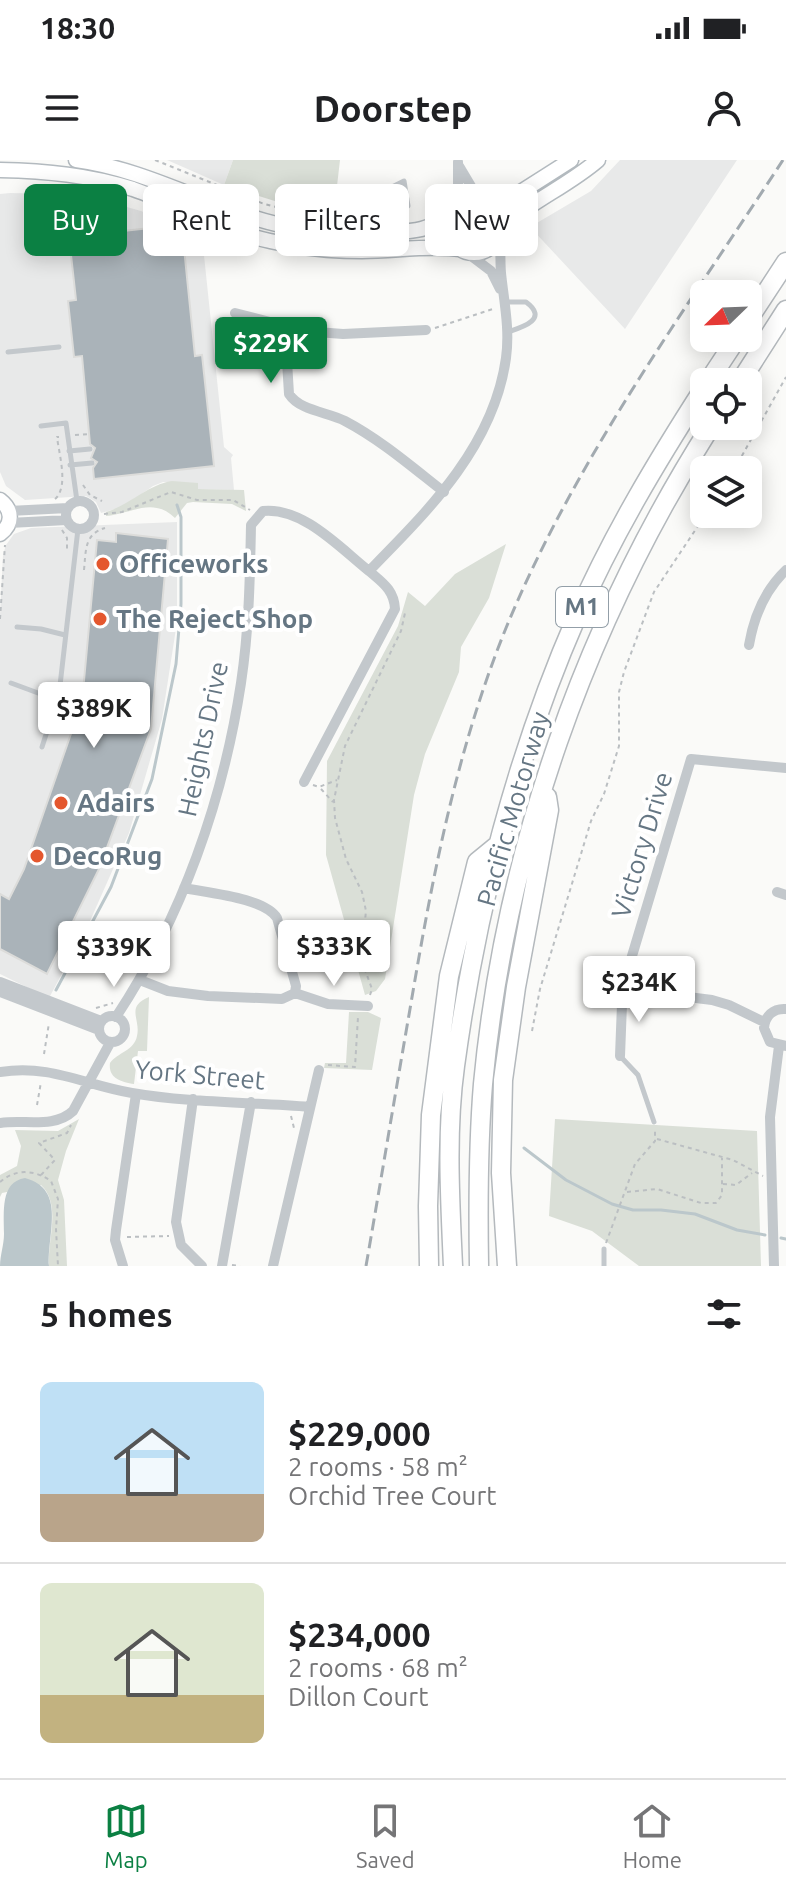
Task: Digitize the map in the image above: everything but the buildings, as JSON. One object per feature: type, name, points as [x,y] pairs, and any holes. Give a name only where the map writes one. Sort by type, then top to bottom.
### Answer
[{"type":"highway","points":[[762,299],[786,262]]},
{"type":"highway","points":[[749,368],[786,310]]},
{"type":"highway","name":"Pacific Motorway","points":[[453,1266],[450,1131],[454,1067],[499,844],[536,719],[577,617],[630,511],[690,410]]},
{"type":"highway","name":"Pacific Motorway","points":[[479,1266],[478,1196],[483,1085],[513,893],[545,780],[571,704],[615,599],[671,492],[703,440]]},
{"type":"highway","points":[[507,1266],[501,1173],[503,1080],[516,987],[549,810],[545,780]]},
{"type":"highway","points":[[429,1266],[431,1115],[449,976],[477,862],[499,844]]},
{"type":"main road","points":[[76,160],[122,165],[275,223]]},
{"type":"main road","points":[[533,184],[571,160]]},
{"type":"main road","points":[[538,201],[598,160]]},
{"type":"main road","points":[[0,170],[86,176],[135,190],[243,234],[297,246],[360,251],[425,247]]},
{"type":"street","points":[[458,161],[472,184]]},
{"type":"street","points":[[458,161],[458,184]]},
{"type":"street","points":[[471,256],[491,271],[506,305]]},
{"type":"street","points":[[369,571],[444,492],[477,442],[497,395],[507,355],[508,333],[502,256]]},
{"type":"street","points":[[235,313],[274,323],[290,337]]},
{"type":"street","points":[[426,330],[343,334],[304,331],[290,337],[286,345],[289,394],[293,400],[330,414],[373,436],[444,492]]},
{"type":"street","points":[[67,520],[72,504]]},
{"type":"street","points":[[5,522],[72,504],[89,504],[94,515],[91,524],[77,534],[67,520]]},
{"type":"street","points":[[252,512],[276,510],[314,527],[390,589],[395,598],[395,609],[304,782]]},
{"type":"street","name":"Heights Drive","points":[[116,1017],[140,980],[184,888],[209,824],[232,734],[248,624],[252,512]]},
{"type":"street","points":[[5,522],[67,520]]},
{"type":"street","points":[[749,645],[761,603],[786,570]]},
{"type":"street","name":"Victory Drive","points":[[624,989],[691,759],[786,768]]},
{"type":"street","points":[[184,888],[273,910],[296,986],[295,993]]},
{"type":"street","points":[[140,980],[168,991],[208,996],[282,999],[295,993],[320,1003],[364,1005]]},
{"type":"street","points":[[0,982],[100,1025]]},
{"type":"street","points":[[620,1056],[624,989],[712,1000],[764,1022]]},
{"type":"street","points":[[0,992],[100,1025]]},
{"type":"street","points":[[774,1266],[770,1117],[782,1046],[766,1037],[764,1022],[774,1010],[786,1009]]},
{"type":"street","points":[[106,1017],[116,1017],[123,1022],[124,1035],[110,1043],[102,1038],[100,1025],[106,1017]]},
{"type":"street","points":[[0,1123],[60,1120],[73,1111],[110,1043]]},
{"type":"street","name":"York Street","points":[[0,1072],[50,1070],[136,1094],[310,1107]]},
{"type":"street","points":[[273,1266],[319,1070]]},
{"type":"street","points":[[123,1266],[115,1240],[136,1094]]},
{"type":"street","points":[[193,1099],[176,1222],[181,1245],[202,1266]]},
{"type":"street","points":[[223,1264],[251,1102]]},
{"type":"lane","points":[[506,305],[526,302],[534,309],[535,315],[530,324],[508,333]]},
{"type":"lane","points":[[8,352],[59,347]]},
{"type":"lane","points":[[41,426],[66,423],[72,504]]},
{"type":"lane","points":[[69,451],[90,449]]},
{"type":"lane","points":[[70,465],[92,463]]},
{"type":"lane","points":[[42,747],[57,700],[77,534]]},
{"type":"lane","points":[[17,627],[65,635]]},
{"type":"lane","points":[[11,683],[57,700]]},
{"type":"lane","points":[[620,1056],[638,1075],[654,1122]]},
{"type":"lane","points":[[604,1249],[604,1266]]},
{"type":"path","points":[[155,160],[275,207]]},
{"type":"path","points":[[426,330],[506,305]]},
{"type":"path","points":[[742,456],[786,377]]},
{"type":"path","points":[[74,436],[89,434]]},
{"type":"path","points":[[49,501],[57,498],[62,491],[59,437]]},
{"type":"path","points":[[81,479],[90,495],[102,501]]},
{"type":"path","points":[[104,514],[122,512],[171,492],[197,500],[233,500],[252,512]]},
{"type":"path","points":[[0,619],[5,522]]},
{"type":"path","points":[[84,570],[77,534],[105,528]]},
{"type":"path","points":[[532,1031],[540,989],[591,821],[604,794],[619,746],[619,692],[624,672],[654,592],[697,528]]},
{"type":"path","points":[[319,1070],[320,1065],[355,1067],[364,1005],[372,989],[361,959],[366,911],[362,892],[346,859],[334,803],[345,746],[401,631],[405,613]]},
{"type":"path","points":[[319,787],[337,780]]},
{"type":"path","points":[[304,782],[319,787],[334,803]]},
{"type":"path","points":[[89,1008],[101,1008],[115,1001]]},
{"type":"path","points":[[44,1054],[50,1022]]},
{"type":"path","points":[[37,1105],[42,1081]]},
{"type":"path","points":[[285,1114],[293,1120],[294,1132]]},
{"type":"path","points":[[41,1175],[55,1160],[39,1143],[67,1133],[71,1123],[77,1119]]},
{"type":"path","points":[[604,1249],[619,1215],[635,1164],[655,1139],[654,1122]]},
{"type":"path","points":[[655,1139],[733,1160],[772,1179]]},
{"type":"path","points":[[626,1192],[657,1189],[701,1203],[716,1203],[721,1199],[722,1158]]},
{"type":"path","points":[[0,1182],[18,1172],[41,1175],[51,1181],[58,1199],[58,1266]]},
{"type":"path","points":[[722,1184],[736,1185],[753,1172]]},
{"type":"path","points":[[126,1232],[127,1244]]},
{"type":"path","points":[[126,1237],[174,1235]]},
{"type":"path","points":[[223,1264],[240,1266]]},
{"type":"shaded area","points":[[167,160],[233,160],[222,184]]},
{"type":"shaded area","points":[[233,160],[340,160],[337,184],[275,184],[275,201],[259,196],[259,184],[224,184]]},
{"type":"shaded area","points":[[620,160],[737,160],[625,329],[538,236],[538,222],[591,191]]},
{"type":"shaded area","points":[[24,193],[24,256],[127,256],[127,207],[143,212],[143,256],[204,256],[224,447],[233,455],[234,490],[198,489],[198,484],[163,482],[123,507],[101,513],[96,502],[86,496],[25,500],[6,486],[0,472],[0,194]]},
{"type":"shaded area","points":[[172,481],[198,483],[198,489],[244,490],[246,511],[232,504],[193,502],[187,503],[175,518],[150,507],[106,516],[106,512]]},
{"type":"shaded area","points":[[177,522],[177,622],[162,719],[129,833],[90,921],[49,998],[0,974],[0,615],[3,555],[14,534],[31,528]]},
{"type":"shaded area","points":[[506,544],[489,598],[461,647],[459,672],[425,754],[414,795],[385,979],[376,991],[365,995],[326,855],[327,761],[398,626],[408,592],[425,606],[455,574]]},
{"type":"shaded area","points":[[149,997],[147,1051],[138,1051],[134,1084],[124,1082],[113,1076],[110,1063],[135,1041],[138,1030],[136,1009]]},
{"type":"shaded area","points":[[349,1012],[368,1012],[381,1018],[372,1070],[324,1068],[325,1063],[346,1063]]},
{"type":"shaded area","points":[[79,1119],[58,1180],[64,1200],[67,1266],[49,1266],[52,1213],[47,1193],[41,1185],[2,1193],[0,1197],[0,1175],[17,1166],[21,1146],[15,1130],[58,1131]]},
{"type":"shaded area","points":[[555,1119],[757,1131],[761,1266],[639,1266],[592,1231],[549,1216]]},
{"type":"shaded area","points":[[25,1178],[38,1184],[51,1202],[49,1266],[0,1266],[5,1199],[11,1185]]},
{"type":"waterway","points":[[56,990],[111,887],[152,779],[176,664],[181,604],[181,517],[177,505]]},
{"type":"waterway","points":[[524,1148],[566,1180],[612,1204],[633,1210],[695,1214],[737,1230],[765,1235]]},
{"type":"waterway","points":[[781,1238],[786,1239]]},
{"type":"railway","points":[[366,1266],[437,864],[459,768],[488,674],[506,628],[564,505],[633,388],[783,160]]},
{"type":"place","name":"Officeworks","points":[[103,564]]},
{"type":"place","name":"The Reject Shop","points":[[100,619]]},
{"type":"place","name":"Adairs","points":[[61,803]]},
{"type":"place","name":"DecoRug","points":[[37,856]]}]
